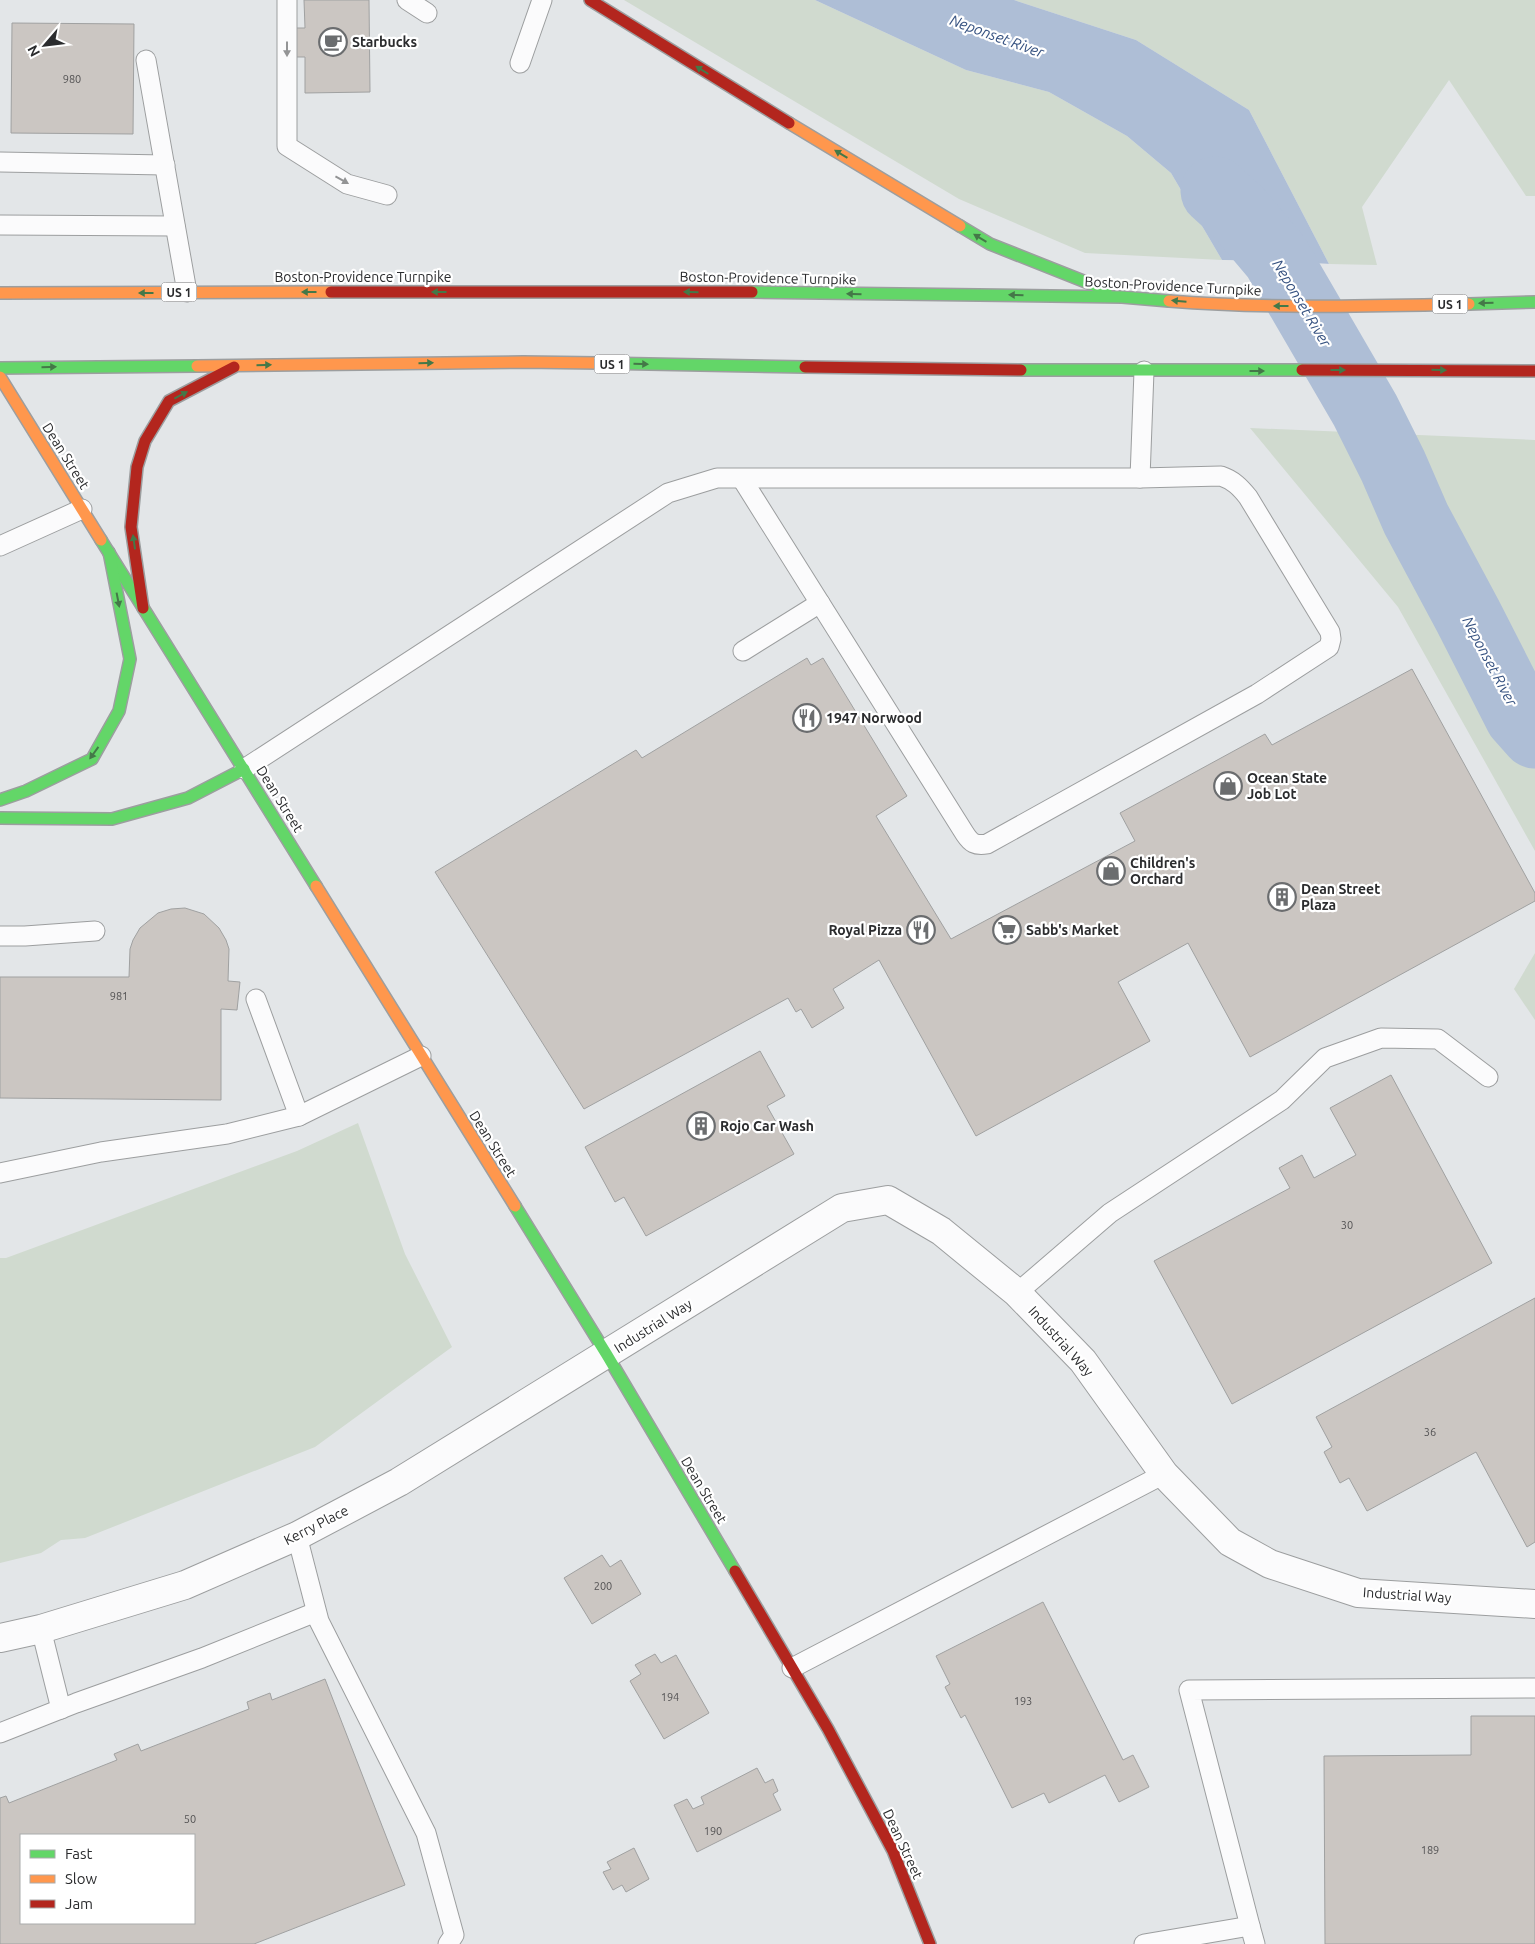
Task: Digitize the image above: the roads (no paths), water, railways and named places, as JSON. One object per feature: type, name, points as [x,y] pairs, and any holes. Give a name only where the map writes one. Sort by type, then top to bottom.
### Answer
[{"type":"main road","points":[[590,0],[708,74],[990,244],[1122,297]]},
{"type":"main road","name":"Boston-Providence Turnpike","points":[[0,293],[662,291],[1122,297],[1229,306],[1365,306],[1535,302]]},
{"type":"main road","name":"US 1","points":[[0,368],[522,362],[967,370],[1535,372]]},
{"type":"main road","points":[[143,608],[131,527],[137,468],[145,441],[169,401],[238,365]]},
{"type":"main road","name":"Dean Street","points":[[0,377],[607,1355],[828,1729],[893,1851],[930,1944]]},
{"type":"main road","points":[[0,800],[26,791],[92,759],[119,711],[130,659],[108,552]]},
{"type":"main road","points":[[0,818],[112,820],[188,798],[244,769]]},
{"type":"street","name":"Industrial Way","points":[[607,1355],[842,1208],[888,1200],[941,1231],[1017,1293],[1083,1361],[1164,1474],[1230,1542],[1270,1564],[1358,1593],[1535,1604]]},
{"type":"street","name":"Kerry Place","points":[[0,1638],[41,1628],[185,1585],[297,1536],[399,1482],[607,1355]]},
{"type":"lane","points":[[287,0],[287,146],[347,184],[386,195]]},
{"type":"lane","points":[[407,0],[427,13]]},
{"type":"lane","points":[[520,63],[542,0]]},
{"type":"lane","points":[[146,60],[187,292]]},
{"type":"lane","points":[[0,162],[165,165]]},
{"type":"lane","points":[[0,225],[175,226]]},
{"type":"lane","points":[[1140,478],[1144,370]]},
{"type":"lane","points":[[244,769],[668,493],[717,478],[742,478],[1140,478],[1221,476],[1228,478],[1239,486],[1248,497],[1330,632],[1329,647],[1256,694],[986,844],[978,846],[970,842],[964,834],[742,478]]},
{"type":"lane","points":[[0,546],[82,509]]},
{"type":"lane","points":[[743,651],[820,603]]},
{"type":"lane","points":[[0,936],[95,932]]},
{"type":"lane","points":[[256,999],[299,1116]]},
{"type":"lane","points":[[1017,1293],[1110,1213],[1282,1100],[1326,1058],[1381,1038],[1438,1039],[1488,1077]]},
{"type":"lane","points":[[0,1173],[100,1152],[227,1134],[299,1116],[421,1056]]},
{"type":"lane","points":[[792,1668],[1164,1474]]},
{"type":"lane","points":[[297,1536],[319,1621],[426,1833],[454,1935],[448,1944]]},
{"type":"lane","points":[[0,1733],[202,1658],[316,1612]]},
{"type":"lane","points":[[41,1628],[61,1709]]},
{"type":"lane","points":[[1255,1944],[1189,1690],[1535,1688]]},
{"type":"lane","points":[[1144,1944],[1250,1926]]},
{"type":"water","points":[[815,0],[1014,0],[1136,40],[1249,110],[1329,264],[1222,260],[1171,173],[1127,136],[1049,92],[966,70]]},
{"type":"waterway","name":"Neponset River","points":[[1215,191],[1238,212],[1276,257],[1365,410],[1393,466],[1416,519],[1519,716],[1535,734]]},
{"type":"place","name":"Starbucks","points":[[333,42]]},
{"type":"place","name":"1947 Norwood","points":[[807,718]]},
{"type":"place","name":"Ocean State Job Lot","points":[[1228,786]]},
{"type":"place","name":"Children's Orchard","points":[[1111,871]]},
{"type":"place","name":"Dean Street Plaza","points":[[1282,897]]},
{"type":"place","name":"Royal Pizza","points":[[921,930]]},
{"type":"place","name":"Sabb's Market","points":[[1007,930]]},
{"type":"place","name":"Rojo Car Wash","points":[[701,1126]]}]
